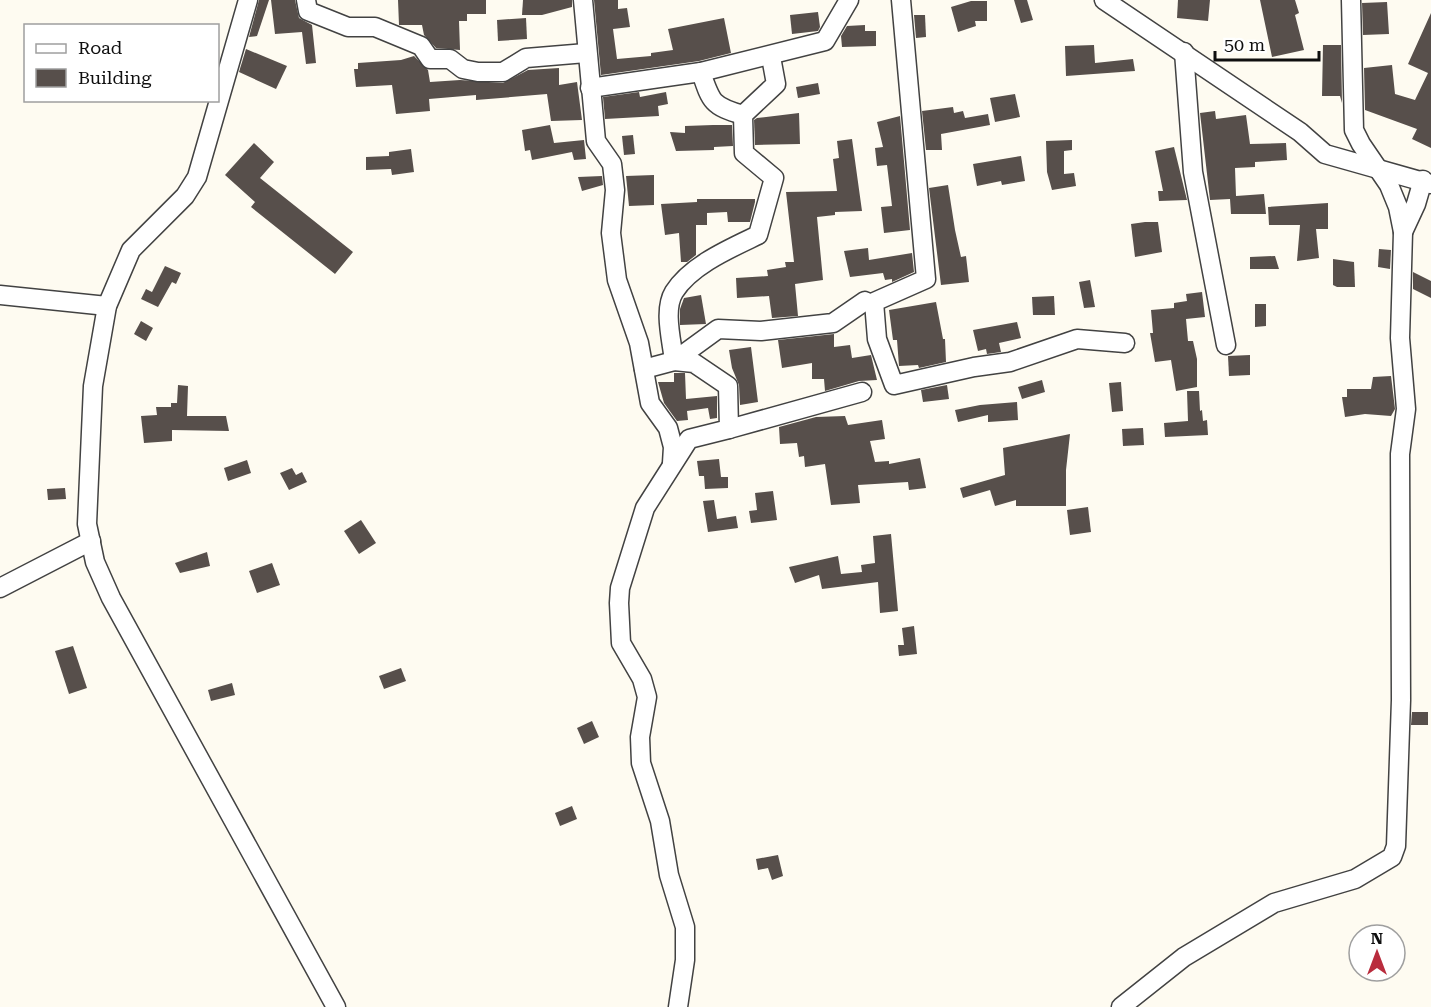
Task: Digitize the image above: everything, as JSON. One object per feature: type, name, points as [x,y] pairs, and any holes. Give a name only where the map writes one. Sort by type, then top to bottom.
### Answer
[{"type":"street","points":[[219,99],[248,0]]},
{"type":"street","points":[[306,0],[308,11],[322,15],[336,23],[348,27],[375,27],[421,46],[430,59],[450,59],[463,69],[478,72],[503,72],[526,58],[586,53]]},
{"type":"street","points":[[583,0],[586,53],[596,141],[612,164],[615,190],[611,233],[617,280],[639,343],[650,403],[668,428],[673,447],[672,463]]},
{"type":"street","points":[[590,88],[701,72],[771,57],[825,41],[849,0]]},
{"type":"street","points":[[901,0],[926,279],[874,302],[877,339],[894,385],[974,367],[1010,362],[1077,339],[1125,343]]},
{"type":"street","points":[[1104,0],[1300,132],[1325,154],[1427,182],[1403,232]]},
{"type":"street","points":[[1121,1007],[1184,957],[1274,903],[1355,879],[1392,857],[1396,846],[1401,721],[1400,454],[1406,409],[1400,338],[1403,232],[1398,207],[1389,185],[1376,168],[1354,130],[1351,0]]},
{"type":"street","points":[[1184,52],[1193,172],[1226,345]]},
{"type":"street","points":[[674,361],[669,318],[674,293],[701,266],[722,252],[758,235],[774,178],[744,153],[743,115],[776,84],[771,57]]},
{"type":"street","points":[[701,72],[711,102],[723,109],[743,115]]},
{"type":"street","points":[[218,102],[196,177],[184,195],[131,250],[107,306],[93,386],[87,524],[95,562],[111,598],[336,1007]]},
{"type":"street","points":[[0,295],[107,306]]},
{"type":"street","points":[[674,361],[718,329],[761,331],[833,323],[865,301]]},
{"type":"street","points":[[644,369],[674,361],[694,363],[728,386],[729,429]]},
{"type":"street","points":[[678,1007],[685,960],[685,927],[669,875],[660,821],[641,764],[640,737],[647,697],[642,679],[621,643],[618,621],[620,588],[645,508],[689,439],[862,392]]},
{"type":"street","points":[[0,588],[91,541]]},
{"type":"building","points":[[259,0],[269,0],[257,36],[249,37]]},
{"type":"building","points":[[271,0],[295,0],[299,18],[312,25],[316,63],[306,64],[302,32],[275,34]]},
{"type":"building","points":[[398,0],[486,0],[486,14],[467,14],[467,21],[459,21],[460,50],[436,48],[424,35],[422,25],[399,25]]},
{"type":"building","points":[[523,0],[572,0],[572,7],[542,15],[522,15]]},
{"type":"building","points":[[594,0],[618,0],[618,9],[627,8],[630,27],[613,29],[617,59],[651,56],[651,53],[673,50],[668,29],[724,18],[731,53],[699,61],[601,75]]},
{"type":"building","points":[[1014,0],[1027,0],[1033,20],[1021,23]]},
{"type":"building","points":[[1178,0],[1210,0],[1208,21],[1177,18]]},
{"type":"building","points":[[1260,0],[1295,0],[1299,13],[1295,15],[1304,50],[1272,57]]},
{"type":"building","points":[[971,1],[987,1],[987,21],[975,21],[976,26],[958,32],[951,7]]},
{"type":"building","points":[[1387,2],[1389,34],[1363,35],[1362,3]]},
{"type":"building","points":[[818,12],[820,27],[818,31],[792,34],[790,15]]},
{"type":"building","points":[[1431,13],[1431,148],[1412,139],[1417,129],[1365,110],[1364,68],[1392,65],[1395,94],[1415,100],[1428,73],[1408,64]]},
{"type":"building","points":[[914,15],[925,15],[926,37],[916,38]]},
{"type":"building","points":[[526,18],[527,39],[498,41],[497,20]]},
{"type":"building","points":[[865,25],[865,31],[876,31],[876,46],[842,47],[841,36],[847,26]]},
{"type":"building","points":[[1094,45],[1095,63],[1133,59],[1135,71],[1066,76],[1065,46]]},
{"type":"building","points":[[1323,45],[1341,45],[1342,103],[1340,96],[1322,96]]},
{"type":"building","points":[[246,49],[287,66],[276,89],[239,72]]},
{"type":"building","points":[[414,56],[428,70],[430,82],[460,80],[503,83],[528,70],[559,68],[559,85],[577,82],[582,120],[551,121],[547,94],[476,100],[476,95],[429,99],[430,111],[396,114],[392,85],[356,87],[354,69],[358,69],[358,63],[401,60]]},
{"type":"building","points":[[818,83],[820,94],[798,98],[796,87]]},
{"type":"building","points":[[639,92],[640,97],[666,92],[668,104],[658,106],[659,116],[605,119],[603,97]]},
{"type":"building","points":[[1015,94],[1020,117],[995,122],[990,98]]},
{"type":"building","points":[[953,107],[954,113],[963,111],[965,118],[988,114],[990,125],[941,134],[942,150],[926,150],[922,111]]},
{"type":"building","points":[[1215,111],[1216,119],[1246,115],[1250,144],[1286,143],[1287,160],[1255,162],[1255,167],[1235,168],[1236,196],[1264,194],[1266,214],[1231,214],[1230,199],[1210,200],[1200,113]]},
{"type":"building","points":[[799,113],[800,144],[755,145],[754,120]]},
{"type":"building","points":[[900,116],[910,230],[884,233],[881,207],[892,206],[887,165],[877,166],[875,148],[883,147],[877,122]]},
{"type":"building","points":[[550,125],[554,143],[584,140],[586,159],[574,160],[572,152],[532,160],[530,150],[525,151],[522,130]]},
{"type":"building","points":[[732,125],[733,146],[714,147],[714,150],[676,151],[670,132],[685,133],[685,126]]},
{"type":"building","points":[[633,135],[635,154],[624,155],[622,136]]},
{"type":"building","points":[[852,139],[862,211],[835,212],[835,215],[817,217],[823,280],[795,284],[798,316],[772,318],[769,296],[737,298],[736,278],[768,276],[767,270],[786,267],[785,262],[794,262],[786,192],[837,191],[833,159],[839,158],[837,141]]},
{"type":"building","points":[[1072,140],[1072,150],[1064,151],[1064,174],[1074,173],[1076,186],[1052,190],[1047,172],[1046,141]]},
{"type":"building","points":[[254,143],[274,162],[260,178],[353,252],[335,274],[251,207],[255,202],[225,175]]},
{"type":"building","points":[[1174,147],[1187,200],[1159,201],[1158,191],[1163,191],[1155,151]]},
{"type":"building","points":[[411,149],[414,172],[392,175],[391,169],[366,170],[366,157],[389,156],[389,152]]},
{"type":"building","points":[[1021,156],[1025,181],[1002,185],[1001,181],[977,186],[973,164]]},
{"type":"building","points":[[654,175],[654,205],[629,206],[626,176]]},
{"type":"building","points":[[602,176],[603,185],[582,191],[578,177]]},
{"type":"building","points":[[948,185],[955,230],[961,257],[966,256],[969,282],[941,285],[929,188]]},
{"type":"building","points":[[697,199],[755,199],[755,202],[750,222],[728,222],[727,212],[707,213],[707,225],[696,225],[696,255],[687,262],[681,262],[679,233],[665,235],[661,204],[697,202]]},
{"type":"building","points":[[1328,203],[1328,229],[1316,229],[1319,258],[1297,261],[1300,225],[1269,225],[1268,207]]},
{"type":"building","points":[[1158,222],[1162,252],[1135,257],[1131,224]]},
{"type":"building","points":[[868,248],[869,260],[912,253],[914,272],[892,282],[892,279],[885,280],[883,273],[850,277],[844,251]]},
{"type":"building","points":[[1379,249],[1391,250],[1390,269],[1378,267]]},
{"type":"building","points":[[1275,256],[1279,269],[1250,269],[1250,257]]},
{"type":"building","points":[[1333,259],[1354,262],[1355,287],[1333,285]]},
{"type":"building","points":[[165,266],[181,273],[176,284],[172,282],[158,307],[141,299],[146,289],[152,292]]},
{"type":"building","points":[[1413,272],[1431,281],[1431,298],[1413,289]]},
{"type":"building","points":[[1090,280],[1095,307],[1084,308],[1079,282]]},
{"type":"building","points":[[1202,292],[1205,317],[1186,319],[1188,341],[1193,341],[1197,359],[1197,387],[1176,391],[1171,360],[1155,362],[1150,333],[1153,333],[1151,310],[1174,308],[1174,303],[1187,301],[1186,294]]},
{"type":"building","points":[[701,295],[706,324],[680,325],[680,309],[684,298]]},
{"type":"building","points":[[1054,296],[1055,315],[1033,315],[1032,297]]},
{"type":"building","points":[[936,302],[943,339],[945,339],[946,362],[919,368],[918,365],[899,366],[897,340],[893,340],[889,310]]},
{"type":"building","points":[[1255,304],[1266,304],[1266,326],[1255,327]]},
{"type":"building","points":[[141,321],[153,328],[146,341],[134,334]]},
{"type":"building","points":[[1017,322],[1021,338],[999,343],[1001,352],[987,354],[986,349],[978,351],[973,330]]},
{"type":"building","points":[[834,334],[834,347],[850,345],[852,358],[871,355],[877,380],[859,381],[825,391],[824,379],[812,379],[812,363],[782,368],[778,340]]},
{"type":"building","points":[[751,347],[758,402],[740,405],[739,385],[732,368],[729,350]]},
{"type":"building","points":[[1250,355],[1250,375],[1229,376],[1228,356]]},
{"type":"building","points":[[674,373],[685,373],[686,399],[717,396],[717,418],[710,419],[708,408],[687,411],[688,420],[677,421],[664,403],[658,382],[674,382]]},
{"type":"building","points":[[1391,376],[1395,409],[1391,416],[1365,414],[1345,417],[1342,397],[1347,397],[1347,389],[1371,389],[1373,377]]},
{"type":"building","points":[[1042,380],[1045,392],[1022,399],[1018,387]]},
{"type":"building","points":[[1121,382],[1123,411],[1112,412],[1109,383]]},
{"type":"building","points":[[178,385],[188,386],[187,416],[226,416],[229,431],[172,430],[172,441],[144,443],[141,416],[157,415],[156,407],[171,407],[171,403],[177,403]]},
{"type":"building","points":[[947,385],[949,399],[923,402],[921,390]]},
{"type":"building","points":[[1187,391],[1199,391],[1200,411],[1202,410],[1203,421],[1207,420],[1208,435],[1165,437],[1164,423],[1188,421]]},
{"type":"building","points":[[1017,402],[1018,420],[988,422],[988,415],[958,422],[955,410],[980,405]]},
{"type":"building","points":[[845,416],[848,425],[882,420],[885,439],[870,441],[875,462],[889,461],[889,464],[920,458],[926,488],[909,490],[908,482],[858,485],[860,503],[831,505],[825,464],[805,467],[804,456],[799,457],[797,443],[780,444],[779,427],[816,417]]},
{"type":"building","points":[[1143,428],[1144,445],[1123,446],[1122,429]]},
{"type":"building","points":[[1070,434],[1066,470],[1066,506],[1016,506],[1016,500],[995,506],[990,490],[963,498],[960,488],[1005,475],[1003,448]]},
{"type":"building","points":[[719,459],[721,477],[728,477],[728,488],[705,489],[704,476],[699,476],[697,461]]},
{"type":"building","points":[[247,460],[251,473],[228,481],[224,468]]},
{"type":"building","points":[[292,468],[296,475],[302,472],[307,482],[289,490],[280,473]]},
{"type":"building","points":[[65,488],[66,499],[48,500],[47,489]]},
{"type":"building","points":[[773,491],[777,520],[751,523],[749,511],[757,510],[755,493]]},
{"type":"building","points":[[714,500],[717,519],[736,516],[738,528],[708,532],[703,501]]},
{"type":"building","points":[[1088,507],[1091,532],[1070,535],[1067,510]]},
{"type":"building","points":[[361,520],[376,543],[359,554],[344,531]]},
{"type":"building","points":[[891,534],[898,611],[880,613],[878,582],[822,589],[819,575],[795,583],[789,567],[838,556],[841,574],[862,572],[861,565],[875,563],[873,536]]},
{"type":"building","points":[[207,552],[210,566],[180,573],[175,563]]},
{"type":"building","points":[[272,563],[280,585],[257,593],[249,571]]},
{"type":"building","points":[[914,626],[917,654],[899,656],[898,645],[904,645],[902,628]]},
{"type":"building","points":[[73,646],[87,688],[69,694],[55,651]]},
{"type":"building","points":[[401,668],[406,681],[384,689],[379,676]]},
{"type":"building","points":[[232,683],[235,695],[211,701],[208,690]]},
{"type":"building","points":[[1412,712],[1428,712],[1428,725],[1411,725]]},
{"type":"building","points":[[592,721],[599,737],[584,744],[577,728]]},
{"type":"building","points":[[572,806],[577,819],[560,826],[555,813]]},
{"type":"building","points":[[778,855],[783,876],[772,880],[768,868],[758,870],[756,859]]}]
